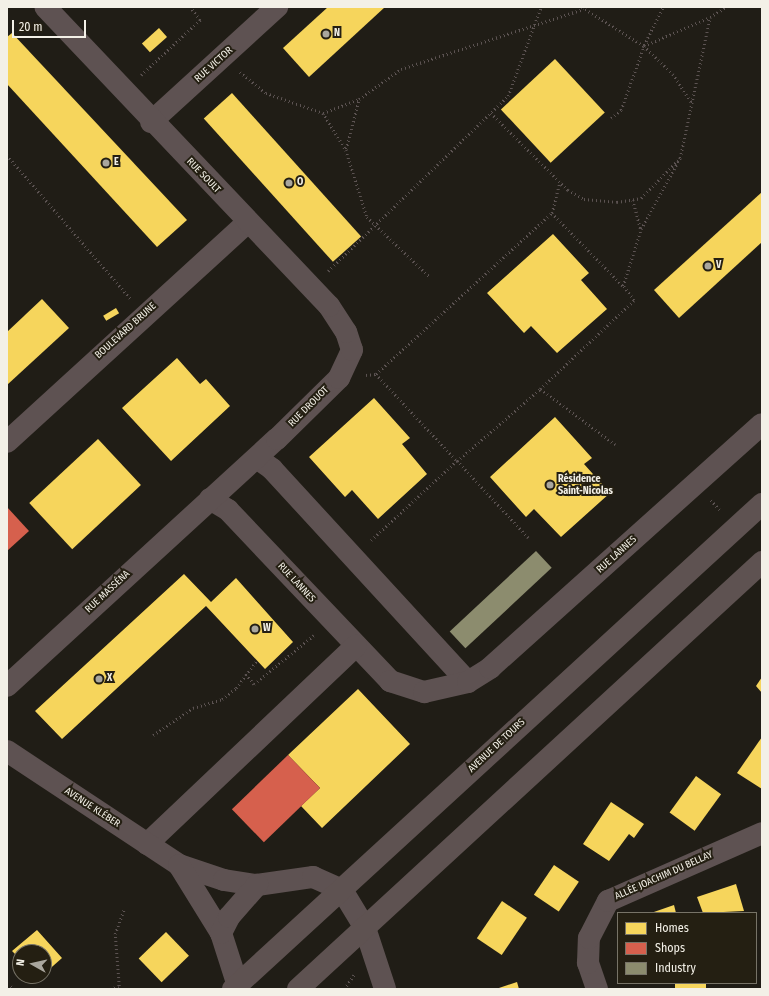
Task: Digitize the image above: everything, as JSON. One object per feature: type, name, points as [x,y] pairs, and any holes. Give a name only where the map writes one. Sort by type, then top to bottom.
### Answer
[{"type":"main road","name":"AVENUE DE TOURS","points":[[236,988],[762,504]]},
{"type":"main road","points":[[298,989],[762,562]]},
{"type":"street","name":"RUE SOULT","points":[[45,7],[151,122],[329,306],[346,332],[352,350]]},
{"type":"street","name":"RUE VICTOR","points":[[151,122],[278,7]]},
{"type":"street","name":"BOULEVARD BRUNE","points":[[7,442],[248,222]]},
{"type":"street","name":"RUE DROUOT","points":[[210,499],[257,458],[339,378],[352,350]]},
{"type":"street","name":"RUE LANNES","points":[[210,499],[228,510],[390,681],[424,692],[468,682],[490,668],[698,484],[762,424]]},
{"type":"street","points":[[257,458],[272,469],[468,682]]},
{"type":"street","name":"RUE MASSÉNA","points":[[7,686],[210,499]]},
{"type":"street","points":[[147,844],[356,646]]},
{"type":"street","name":"AVENUE KLÉBER","points":[[7,751],[179,865]]},
{"type":"street","name":"ALLÉE JOACHIM DU BELLAY","points":[[597,989],[588,963],[589,938],[608,901],[762,833]]},
{"type":"street","points":[[179,865],[224,880],[257,885],[314,877],[342,890],[365,928],[385,989]]},
{"type":"street","points":[[179,865],[221,933],[236,988]]},
{"type":"street","points":[[221,933],[229,917],[257,885]]},
{"type":"path","points":[[123,92],[200,20],[190,7]]},
{"type":"path","points":[[310,288],[508,96],[541,7]]},
{"type":"path","points":[[611,118],[621,110],[644,46],[663,7]]},
{"type":"path","points":[[644,46],[710,17],[726,7]]},
{"type":"path","points":[[323,113],[359,99],[401,69],[536,21],[582,8],[644,46],[673,74],[692,104]]},
{"type":"path","points":[[623,286],[642,229],[680,158],[710,17]]},
{"type":"path","points":[[222,57],[266,93],[323,113],[346,150],[367,217],[429,276]]},
{"type":"path","points":[[346,150],[359,99]]},
{"type":"path","points":[[491,113],[560,182],[584,199],[617,202],[641,198],[680,158]]},
{"type":"path","points":[[7,155],[133,302]]},
{"type":"path","points":[[339,378],[376,374],[552,213],[560,182]]},
{"type":"path","points":[[633,200],[642,229]]},
{"type":"path","points":[[353,557],[457,461],[540,388],[634,300],[623,286],[552,213]]},
{"type":"path","points":[[376,374],[528,538]]},
{"type":"path","points":[[540,388],[615,445]]},
{"type":"path","points":[[698,484],[735,529]]},
{"type":"path","points":[[246,674],[254,684],[332,620]]},
{"type":"path","points":[[153,735],[193,708],[222,699],[257,660]]},
{"type":"path","points":[[110,989],[119,986],[115,934],[124,909]]},
{"type":"path","points":[[344,989],[360,966]]},
{"type":"path","points":[[11,986],[14,989]]},
{"type":"building: Homes","name":"N","points":[[328,7],[385,7],[309,77],[283,48]]},
{"type":"building: Homes","points":[[159,28],[167,37],[150,52],[142,43]]},
{"type":"building: Homes","name":"E","points":[[12,33],[187,220],[157,247],[7,84],[7,37]]},
{"type":"building: Homes","points":[[555,59],[605,112],[551,163],[501,109]]},
{"type":"building: Homes","name":"O","points":[[232,93],[361,236],[333,262],[204,118]]},
{"type":"building: Homes","name":"V","points":[[762,192],[762,242],[679,318],[654,290]]},
{"type":"building: Homes","points":[[553,234],[589,273],[581,280],[607,309],[557,353],[531,326],[524,333],[487,293]]},
{"type":"building: Homes","points":[[42,299],[69,328],[7,385],[7,332]]},
{"type":"building: Homes","points":[[116,308],[119,313],[106,321],[103,316]]},
{"type":"building: Homes","points":[[177,358],[200,384],[206,379],[230,406],[171,461],[122,408]]},
{"type":"building: Homes","points":[[374,398],[410,438],[402,444],[427,474],[378,519],[352,490],[345,497],[309,457]]},
{"type":"building: Homes","name":"Résidence Saint-Nicolas","points":[[555,417],[592,458],[584,464],[610,493],[561,537],[534,509],[526,517],[490,477]]},
{"type":"building: Homes","points":[[98,439],[141,485],[72,549],[29,503]]},
{"type":"building: Homes","name":"X","points":[[184,574],[211,602],[236,578],[293,642],[265,669],[206,606],[62,739],[35,711]]},
{"type":"building: Homes","points":[[762,677],[762,693],[756,686]]},
{"type":"building: Homes","points":[[358,689],[410,744],[322,828],[301,806],[320,788],[288,755]]},
{"type":"building: Homes","points":[[762,737],[762,789],[737,773]]},
{"type":"building: Homes","points":[[696,776],[721,794],[695,831],[670,812]]},
{"type":"building: Homes","points":[[611,802],[644,824],[634,838],[629,834],[609,861],[583,844]]},
{"type":"building: Homes","points":[[554,865],[579,882],[559,912],[534,895]]},
{"type":"building: Homes","points":[[736,884],[744,911],[703,912],[697,897]]},
{"type":"building: Homes","points":[[502,901],[527,918],[502,955],[477,938]]},
{"type":"building: Homes","points":[[674,905],[676,912],[654,912]]},
{"type":"building: Homes","points":[[37,930],[50,944],[20,944]]},
{"type":"building: Homes","points":[[166,932],[189,956],[162,982],[139,958]]},
{"type":"building: Homes","points":[[52,947],[62,958],[52,967]]},
{"type":"building: Homes","points":[[517,982],[519,989],[496,989]]},
{"type":"building: Homes","points":[[675,984],[706,984],[706,989],[675,989]]},
{"type":"building: Shops","points":[[7,507],[29,531],[7,551]]},
{"type":"building: Shops","points":[[288,755],[320,788],[264,842],[232,809]]},
{"type":"building: Industry","points":[[536,551],[552,568],[465,648],[450,631]]},
{"type":"place","name":"N","points":[[326,34]]},
{"type":"place","name":"E","points":[[106,163]]},
{"type":"place","name":"O","points":[[289,183]]},
{"type":"place","name":"V","points":[[708,266]]},
{"type":"place","name":"Résidence Saint-Nicolas","points":[[550,485]]},
{"type":"place","name":"W","points":[[255,629]]},
{"type":"place","name":"X","points":[[99,679]]}]
